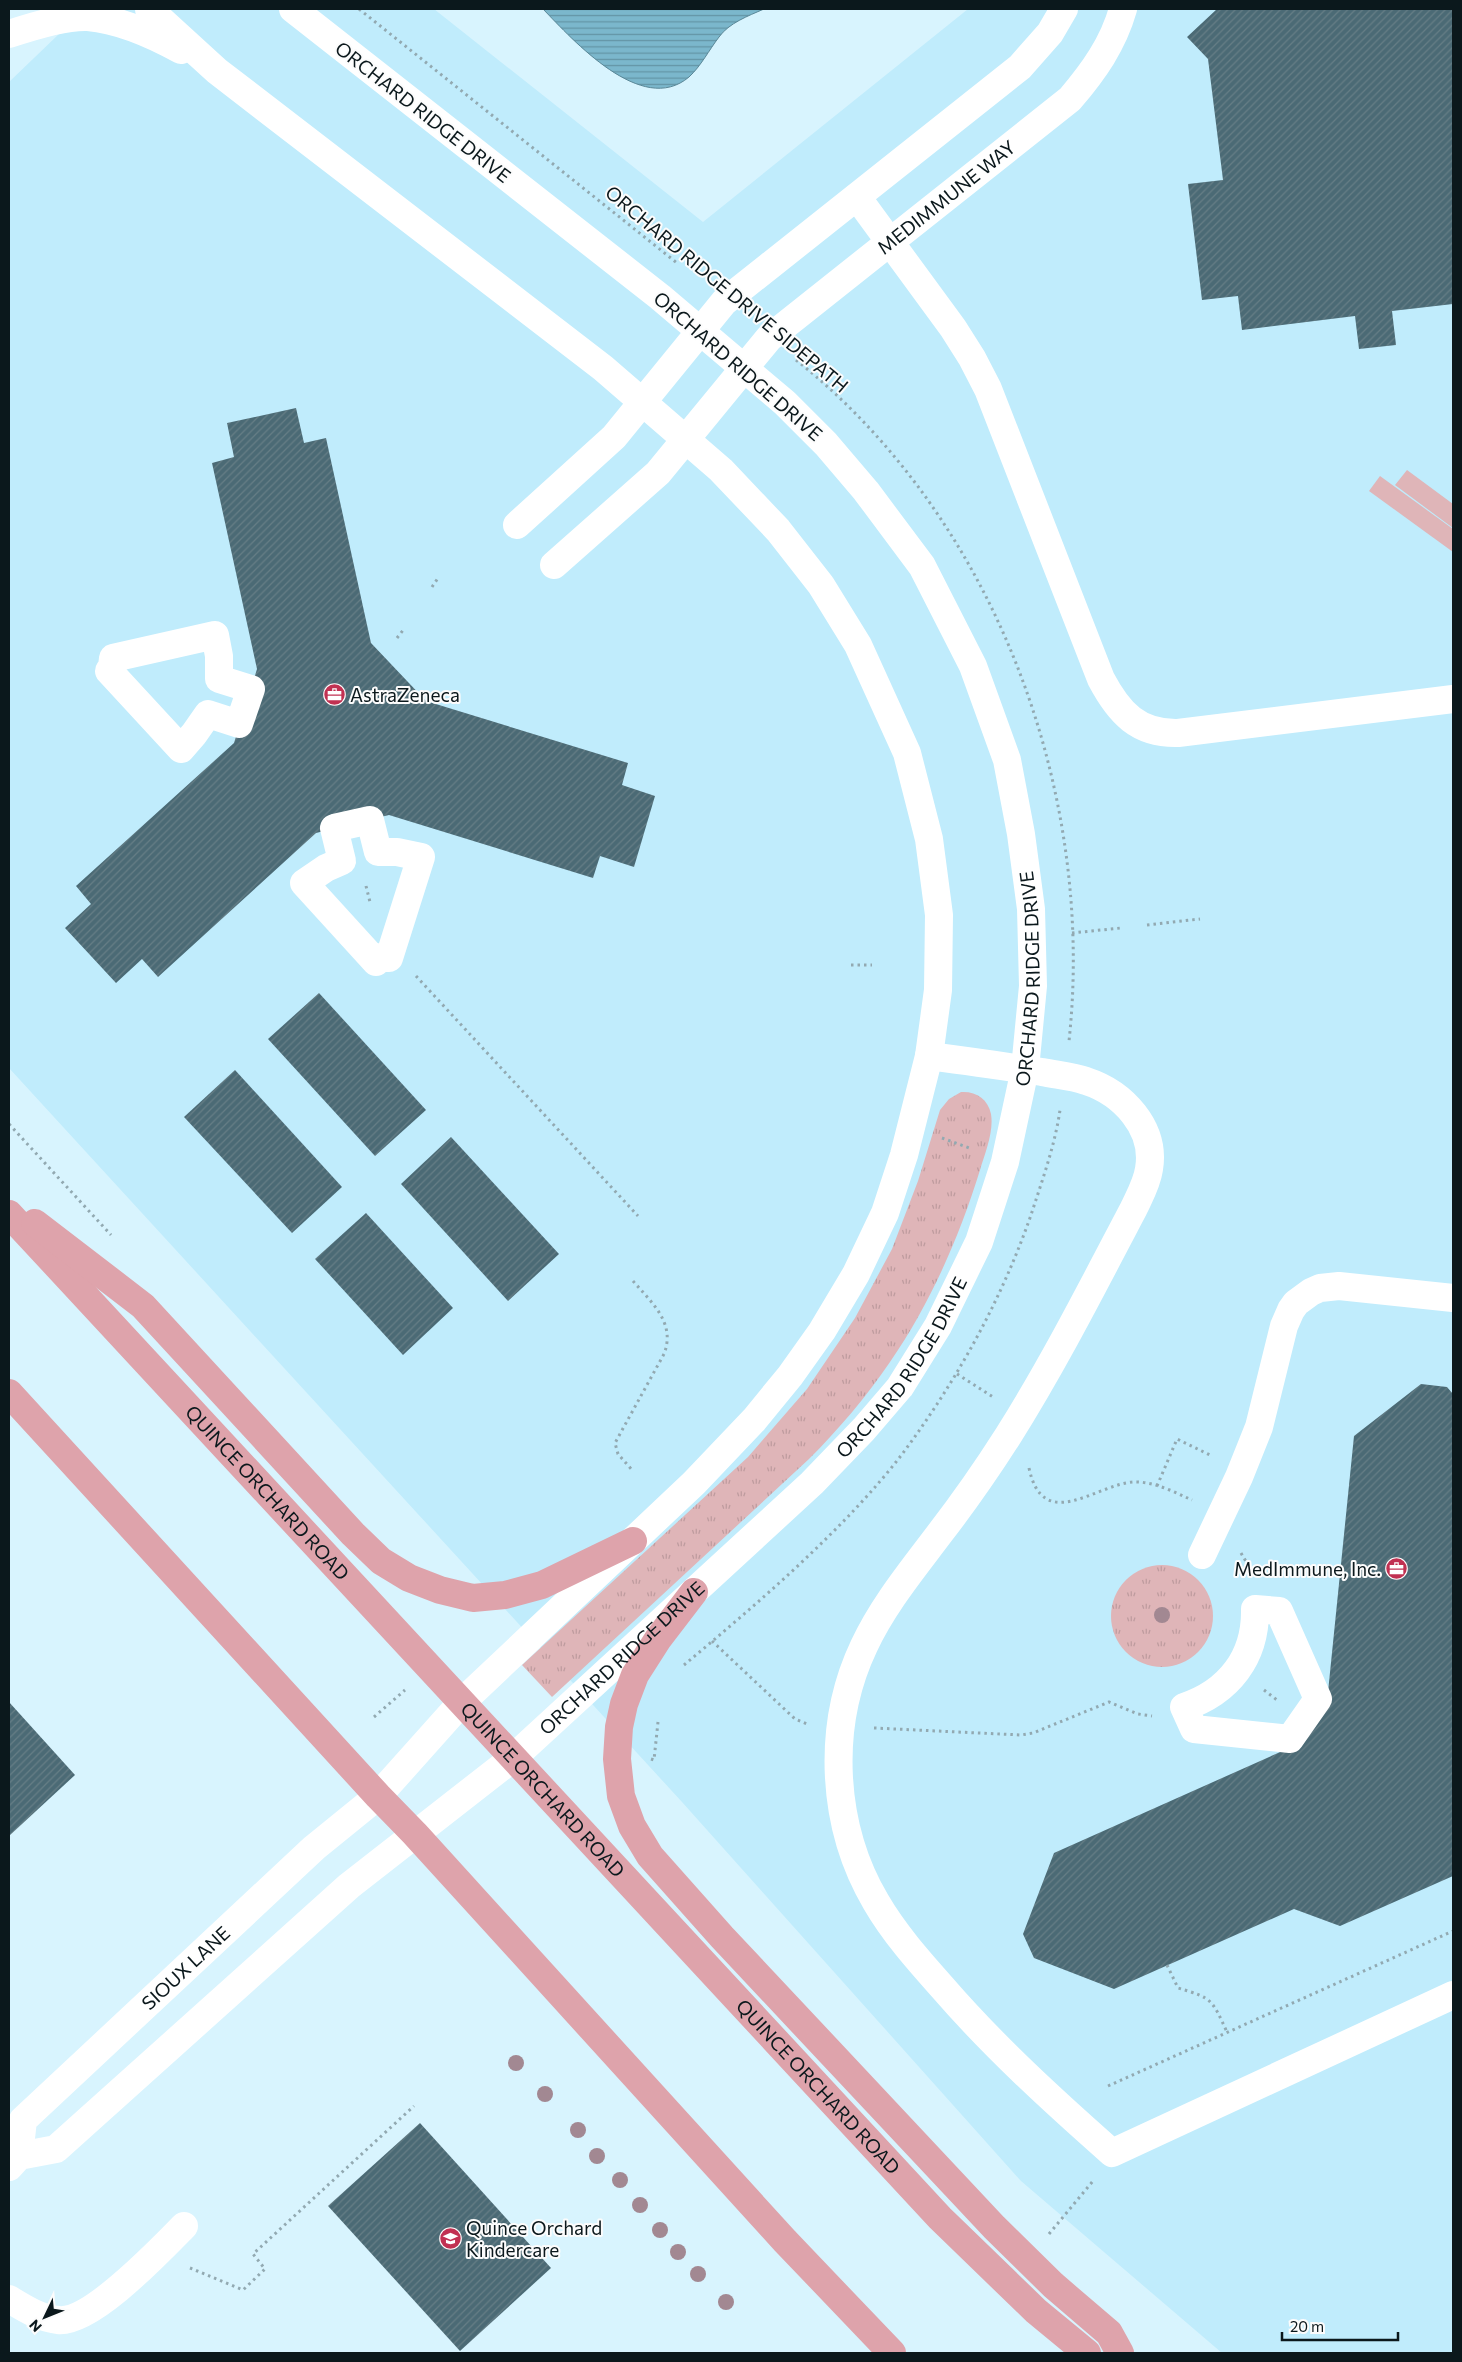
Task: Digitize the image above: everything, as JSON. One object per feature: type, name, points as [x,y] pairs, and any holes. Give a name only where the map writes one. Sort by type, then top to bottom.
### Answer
[{"type":"main road","points":[[9,1203],[143,1306],[353,1534],[381,1561],[410,1578],[440,1590],[473,1598],[505,1596],[542,1585],[632,1541]]},
{"type":"main road","name":"QUINCE ORCHARD ROAD","points":[[9,1214],[940,2218],[1036,2311],[1087,2353]]},
{"type":"main road","points":[[9,1393],[415,1834],[771,2226],[892,2353]]},
{"type":"main road","points":[[694,1592],[658,1638],[635,1675],[624,1704],[619,1727],[617,1759],[621,1796],[632,1826],[650,1856],[722,1937],[994,2227],[1053,2285],[1109,2333],[1120,2353]]},
{"type":"street","points":[[150,9],[217,71],[603,368],[644,402],[721,470],[778,530],[821,585],[858,645],[907,753],[929,839],[939,915],[938,990],[929,1056],[904,1155],[885,1212],[856,1274],[827,1323],[790,1376],[754,1420],[694,1483],[462,1702],[378,1796]]},
{"type":"street","name":"ORCHARD RIDGE DRIVE","points":[[293,9],[700,330],[745,368],[826,444],[866,491],[922,566],[973,666],[1006,760],[1021,834],[1031,909],[1033,986],[1026,1070],[1005,1162],[979,1242],[938,1326],[900,1387],[864,1429],[812,1483],[694,1592],[513,1758],[415,1834]]},
{"type":"street","points":[[517,525],[614,438],[724,302],[1020,68],[1050,33],[1064,9]]},
{"type":"street","name":"MEDIMMUNE WAY","points":[[554,566],[658,473],[768,338],[1070,98],[1100,61],[1113,37],[1123,9]]},
{"type":"street","points":[[9,34],[36,25],[86,17],[122,23],[164,41],[217,71]]},
{"type":"street","points":[[857,197],[953,328],[972,358],[988,389],[1101,679],[1120,710],[1148,730],[1178,733],[1453,699]]},
{"type":"street","points":[[216,635],[219,656],[218,679],[251,689],[240,724],[208,714],[181,749],[109,671],[112,668],[113,658],[216,635]]},
{"type":"street","points":[[370,820],[378,852],[397,852],[421,857],[392,950],[388,960],[381,958],[376,962],[304,883],[326,868],[342,861],[334,828],[370,820]]},
{"type":"street","points":[[929,1056],[1066,1076],[1098,1085],[1121,1101],[1135,1115],[1145,1132],[1149,1144],[1149,1170],[1146,1182],[1111,1252],[1009,1434],[946,1526],[879,1618],[864,1645],[847,1694],[839,1759],[840,1796],[846,1829],[856,1861],[875,1901],[899,1936],[999,2050],[1042,2092],[1112,2153],[1453,1995]]},
{"type":"street","points":[[1202,1555],[1242,1469],[1259,1427],[1287,1318],[1296,1303],[1320,1288],[1339,1286],[1453,1298]]},
{"type":"street","points":[[1255,1609],[1263,1610],[1279,1610],[1318,1699],[1290,1738],[1194,1729],[1184,1707],[1206,1698],[1220,1689],[1235,1674],[1245,1659],[1252,1641],[1255,1609]]},
{"type":"street","name":"SIOUX LANE","points":[[378,1796],[314,1848],[23,2120],[14,2161],[56,2149],[348,1886],[415,1834]]},
{"type":"street","points":[[9,2299],[35,2314],[60,2320],[89,2311],[122,2285],[184,2226]]},
{"type":"path","name":"ORCHARD RIDGE DRIVE SIDEPATH","points":[[360,9],[683,268]]},
{"type":"path","name":"ORCHARD RIDGE DRIVE SIDEPATH","points":[[683,1666],[801,1562],[872,1489],[902,1454],[957,1374],[999,1295],[1021,1243],[1041,1186],[1059,1117],[1066,1076],[1072,1016],[1072,933],[1065,844],[1046,756],[1028,698],[985,597],[950,533],[926,497],[886,446],[816,376],[768,338]]},
{"type":"path","points":[[432,587],[438,578]]},
{"type":"path","points":[[398,638],[404,629]]},
{"type":"path","points":[[366,884],[371,909]]},
{"type":"path","points":[[1147,925],[1200,919]]},
{"type":"path","points":[[1072,933],[1122,928]]},
{"type":"path","points":[[392,950],[638,1216]]},
{"type":"path","points":[[851,965],[872,965]]},
{"type":"path","points":[[936,1136],[976,1150]]},
{"type":"path","points":[[633,1281],[661,1314],[668,1338],[664,1354],[615,1443],[618,1454],[633,1471]]},
{"type":"path","points":[[957,1374],[994,1398]]},
{"type":"path","points":[[1157,1486],[1177,1439],[1242,1469]]},
{"type":"path","points":[[1029,1460],[1034,1485],[1047,1498],[1055,1502],[1074,1501],[1108,1488],[1133,1482],[1157,1486],[1194,1502]]},
{"type":"path","points":[[1239,1550],[1257,1582],[1263,1610]]},
{"type":"path","points":[[712,1641],[795,1720],[813,1724]]},
{"type":"path","points":[[1259,1686],[1304,1719]]},
{"type":"path","points":[[374,1717],[407,1688]]},
{"type":"path","points":[[868,1728],[1020,1735],[1032,1733],[1109,1702],[1138,1714],[1153,1716],[1187,1714]]},
{"type":"path","points":[[654,1760],[658,1720]]},
{"type":"path","points":[[1108,2086],[1453,1931]]},
{"type":"path","points":[[1168,1965],[1178,1988],[1207,1998],[1215,2006],[1227,2032]]},
{"type":"path","points":[[184,2266],[243,2290],[265,2269],[253,2254],[414,2106]]},
{"type":"path","points":[[1047,2237],[1101,2172],[1112,2153]]},
{"type":"shaded area","points":[[85,9],[434,9],[703,222],[968,9],[1453,9],[1453,2353],[1222,2353],[1021,2181],[682,1802],[9,1068],[9,82]]},
{"type":"shaded area","points":[[543,9],[764,9],[739,20],[723,32],[689,77],[670,87],[651,88],[630,81],[610,70],[590,55]]},
{"type":"green space","points":[[1407,470],[1453,504],[1453,528],[1395,485]]},
{"type":"green space","points":[[1380,476],[1453,529],[1453,552],[1369,491]]},
{"type":"green space","points":[[961,1092],[972,1093],[980,1097],[987,1104],[992,1121],[989,1142],[963,1221],[942,1270],[918,1317],[890,1362],[852,1412],[809,1459],[552,1697],[522,1665],[748,1457],[807,1389],[855,1318],[892,1249],[918,1181],[940,1110],[949,1099]]},
{"type":"green space","points":[[1162,1565],[1181,1569],[1198,1580],[1209,1597],[1213,1616],[1209,1635],[1198,1652],[1181,1663],[1162,1667],[1143,1663],[1126,1652],[1115,1635],[1111,1616],[1115,1597],[1126,1580],[1143,1569]]},
{"type":"building","points":[[1217,9],[1453,9],[1453,304],[1392,311],[1396,345],[1359,349],[1355,316],[1242,330],[1238,296],[1202,300],[1188,184],[1223,180],[1208,59],[1187,37]]},
{"type":"building","name":"AstraZeneca","points":[[296,408],[304,443],[326,438],[371,643],[426,701],[628,763],[622,785],[655,796],[634,867],[600,856],[593,878],[389,815],[316,833],[158,977],[142,959],[116,983],[65,928],[91,904],[76,886],[234,743],[257,669],[212,463],[234,457],[227,423]]},
{"type":"building","points":[[319,993],[426,1110],[375,1156],[268,1039]]},
{"type":"building","points":[[235,1070],[342,1187],[292,1233],[184,1117]]},
{"type":"building","points":[[451,1137],[559,1254],[508,1301],[401,1184]]},
{"type":"building","points":[[366,1213],[453,1308],[403,1355],[315,1259]]},
{"type":"building","name":"MedImmune, Inc.","points":[[1421,1384],[1447,1387],[1453,1394],[1453,1876],[1340,1926],[1294,1909],[1114,1989],[1034,1958],[1023,1934],[1054,1853],[1296,1745],[1327,1702],[1354,1436]]},
{"type":"building","points":[[9,1702],[75,1775],[9,1836]]},
{"type":"building","points":[[420,2123],[551,2268],[460,2351],[328,2206]]},
{"type":"place","name":"AstraZeneca","points":[[334,695]]},
{"type":"place","name":"MedImmune, Inc.","points":[[1397,1569]]},
{"type":"place","name":"Quince Orchard Kindercare","points":[[450,2239]]}]
